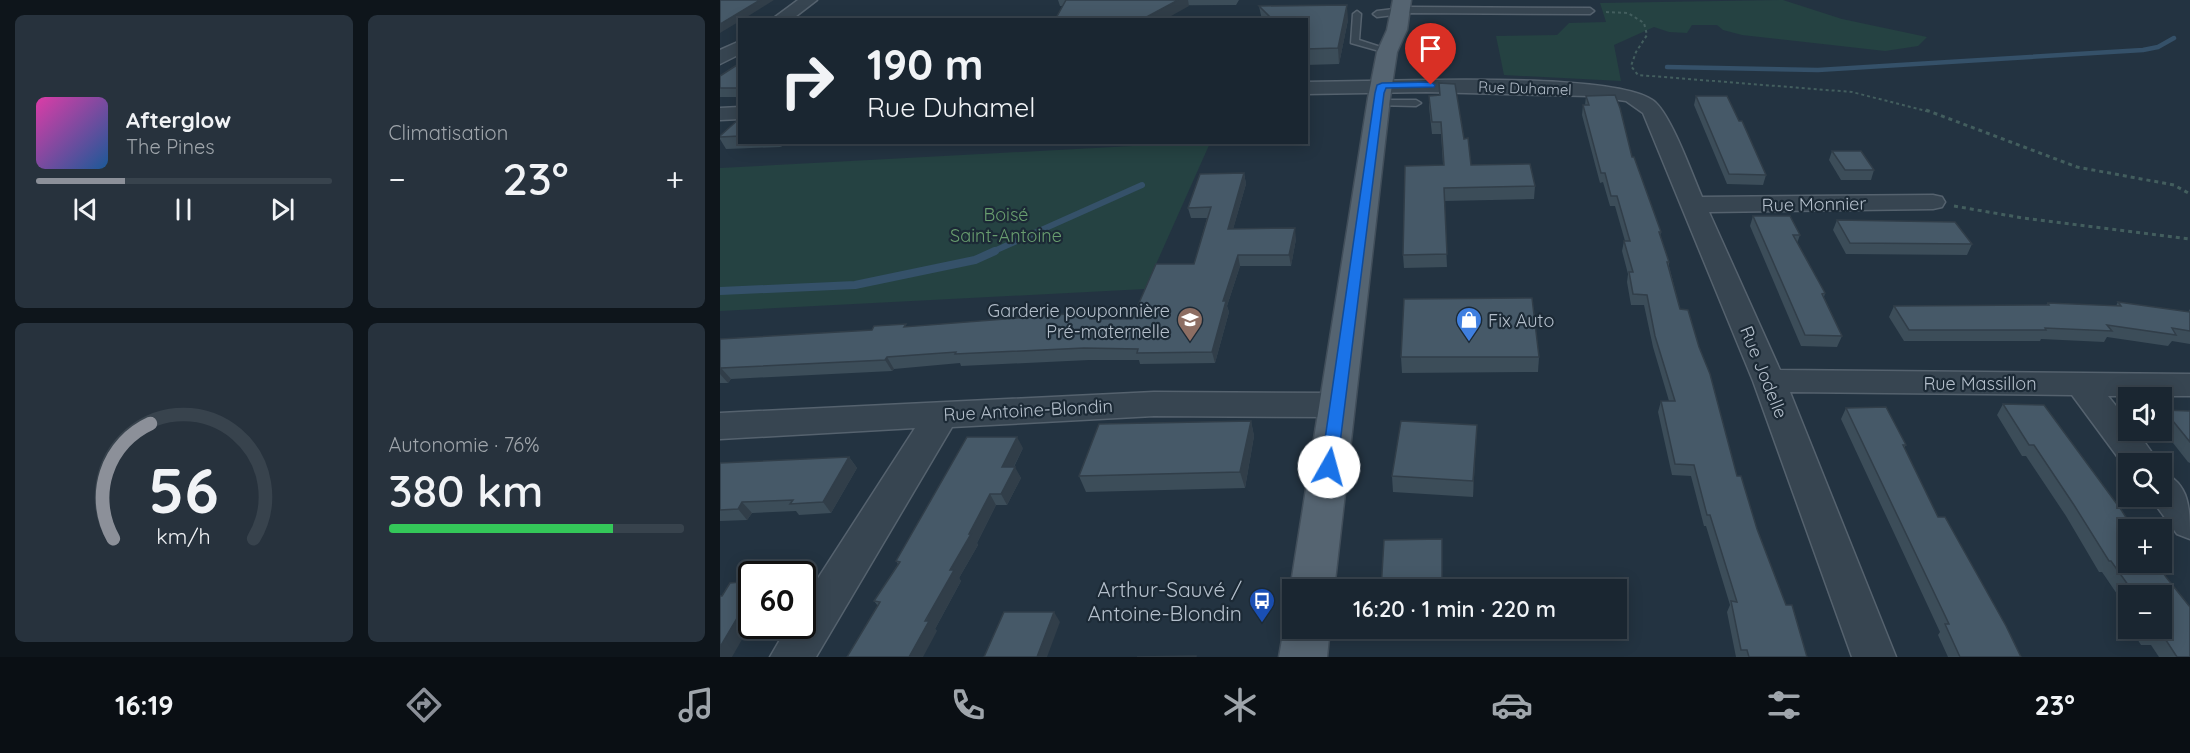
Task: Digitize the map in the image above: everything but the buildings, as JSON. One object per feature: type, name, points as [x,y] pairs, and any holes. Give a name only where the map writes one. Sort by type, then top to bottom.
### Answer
[{"type":"main road","points":[[1313,579],[1380,94],[1387,52],[1397,30],[1400,5]]},
{"type":"main road","points":[[1379,7],[1376,22],[1387,52]]},
{"type":"main road","points":[[1304,657],[1306,639]]},
{"type":"street","points":[[782,18],[809,0]]},
{"type":"street","points":[[720,58],[738,47]]},
{"type":"street","name":"Rue Duhamel","points":[[1308,88],[1380,94],[1513,87],[1602,92],[1636,98]]},
{"type":"street","name":"Rue Jodelle","points":[[1636,98],[1653,111],[1769,381],[1874,657]]},
{"type":"street","points":[[720,114],[738,113]]},
{"type":"street","name":"Rue Monnier","points":[[1694,205],[1933,202]]},
{"type":"street","name":"Rue Massillon","points":[[1769,381],[2190,385]]},
{"type":"street","points":[[2080,383],[2134,453]]},
{"type":"street","name":"Rue Antoine-Blondin","points":[[720,426],[1154,404],[1337,405]]},
{"type":"street","points":[[792,657],[942,414]]},
{"type":"street","points":[[2172,500],[2190,523]]},
{"type":"lane","points":[[1379,7],[1400,5],[1590,11]]},
{"type":"lane","points":[[1357,14],[1354,41],[1387,52]]},
{"type":"lane","points":[[1380,94],[1416,103]]},
{"type":"path","points":[[1590,11],[1628,13],[1644,23],[1647,35],[1636,52],[1631,66],[1638,75],[1852,92],[1923,109],[2077,167],[2174,186],[2190,194]]},
{"type":"path","points":[[1933,202],[2023,218],[2190,239]]},
{"type":"green space","points":[[1783,0],[1842,19],[1927,37],[1918,46],[1885,51],[1742,35],[1723,30],[1717,25],[1692,25],[1687,33],[1669,32],[1654,27],[1614,45],[1621,81],[1504,75],[1496,36],[1557,35],[1569,23],[1606,22],[1600,3]]},
{"type":"green space","name":"Boisé Saint-Antoine","points":[[1168,144],[1210,144],[1145,289],[720,311],[720,168]]},
{"type":"waterway","points":[[1667,67],[1818,70],[2143,50],[2158,47],[2174,38]]},
{"type":"waterway","points":[[992,252],[1142,185]]},
{"type":"waterway","points":[[720,291],[855,285],[975,260],[995,251]]},
{"type":"place","name":"Garderie pouponnière Pré-maternelle","points":[[1190,343]]},
{"type":"place","name":"Fix Auto","points":[[1469,343]]},
{"type":"place","name":"Arthur-Sauvé / Antoine-Blondin","points":[[1262,624]]},
{"type":"route","points":[[1329,467],[1379,93],[1382,85],[1431,85]]}]
